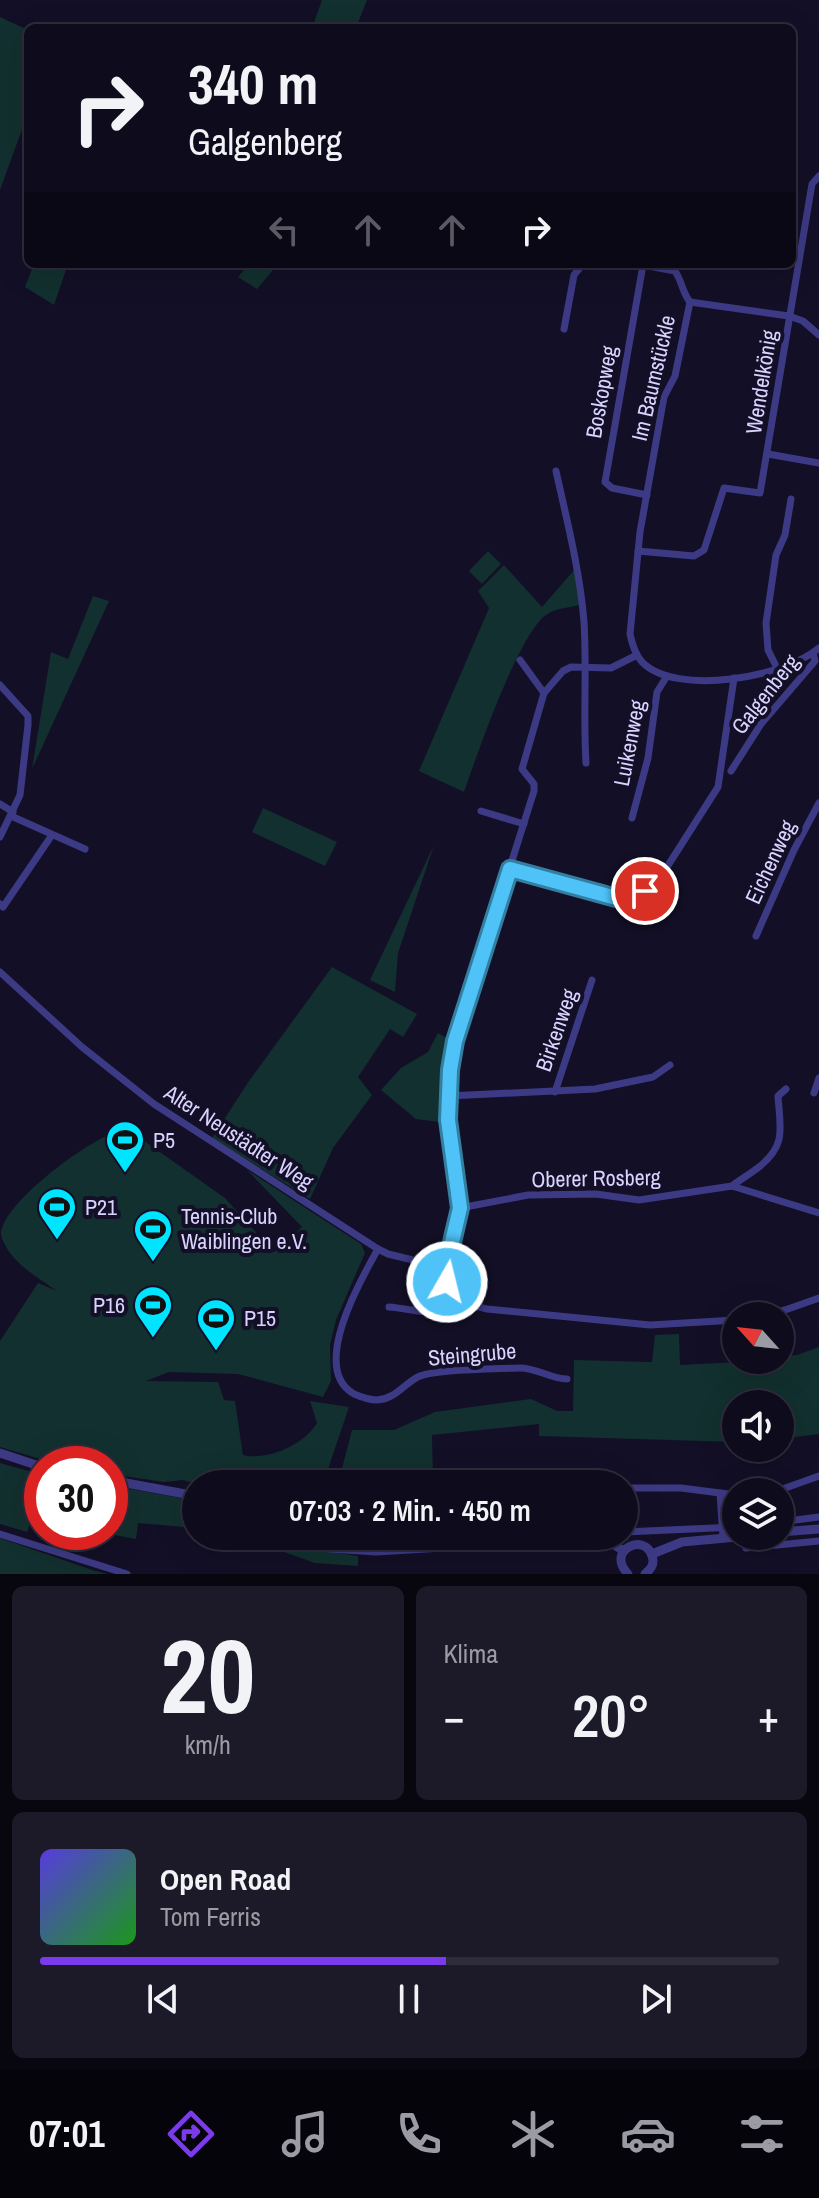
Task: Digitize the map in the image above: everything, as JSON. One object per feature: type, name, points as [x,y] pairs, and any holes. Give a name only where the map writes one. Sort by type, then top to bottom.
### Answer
[{"type":"street","name":"Wendelkönig","points":[[638,551],[694,556],[704,550],[724,488],[760,493],[812,184],[819,176]]},
{"type":"street","points":[[564,329],[574,275],[580,268]]},
{"type":"street","name":"Boskopweg","points":[[639,268],[605,482],[612,488],[647,495]]},
{"type":"street","name":"Boskopweg","points":[[660,268],[675,271],[681,280],[682,292],[690,302]]},
{"type":"street","name":"Im Baumstückle","points":[[638,551],[664,397],[675,376],[690,302],[789,316],[803,321],[819,335]]},
{"type":"street","name":"Wendelkönig","points":[[768,454],[819,463]]},
{"type":"street","points":[[556,471],[578,573],[587,667],[586,763]]},
{"type":"street","points":[[778,670],[768,650],[766,623],[776,555],[785,535],[791,499]]},
{"type":"street","points":[[638,551],[630,634],[637,655],[651,669],[667,676],[699,681],[734,678],[778,670],[816,650]]},
{"type":"street","name":"Galgenberg","points":[[731,771],[782,698],[815,661],[816,650]]},
{"type":"street","points":[[637,655],[611,668],[571,667],[563,671],[544,693],[522,769],[534,784],[524,824],[455,1041],[448,1096],[448,1126],[460,1208],[446,1268],[450,1287],[466,1303],[487,1309],[625,1324],[680,1325],[722,1321]]},
{"type":"street","points":[[520,660],[544,693]]},
{"type":"street","name":"Luikenweg","points":[[632,818],[648,758],[657,692],[667,676]]},
{"type":"street","name":"Galgenberg","points":[[510,869],[620,899],[645,891],[660,878],[718,787],[734,678]]},
{"type":"street","points":[[0,685],[28,716],[20,795],[0,837]]},
{"type":"street","name":"Galgenberg","points":[[722,756],[734,759],[740,756]]},
{"type":"street","name":"Eichenweg","points":[[756,936],[794,850],[819,803]]},
{"type":"street","points":[[0,804],[12,814],[85,849]]},
{"type":"street","points":[[481,811],[524,824]]},
{"type":"street","points":[[1,907],[52,835]]},
{"type":"street","name":"Alter Neustädter Weg","points":[[0,972],[82,1047],[154,1104],[378,1249],[400,1258],[446,1268]]},
{"type":"street","name":"Birkenweg","points":[[555,1092],[592,980]]},
{"type":"street","name":"Birkenweg","points":[[448,1096],[595,1089],[653,1077],[670,1065]]},
{"type":"street","points":[[814,1093],[819,1078]]},
{"type":"street","name":"Oberer Rosberg","points":[[732,1186],[777,1150],[781,1139],[778,1096],[786,1089]]},
{"type":"street","name":"Oberer Rosberg","points":[[460,1208],[528,1195],[596,1194],[639,1200],[732,1186],[819,1213]]},
{"type":"street","name":"Steingrube","points":[[378,1249],[347,1314],[336,1353],[339,1379],[349,1390],[365,1398],[381,1400],[422,1376],[518,1368],[534,1369],[561,1380],[567,1379]]},
{"type":"street","points":[[794,1307],[819,1298]]},
{"type":"street","points":[[389,1307],[408,1311],[453,1312],[466,1303]]},
{"type":"street","points":[[0,1453],[24,1461]]},
{"type":"street","points":[[794,1485],[819,1476]]},
{"type":"street","points":[[128,1483],[182,1493]]},
{"type":"street","points":[[638,1488],[681,1488],[720,1493],[722,1533]]},
{"type":"street","points":[[794,1520],[819,1517]]},
{"type":"street","points":[[794,1531],[819,1529]]},
{"type":"street","points":[[638,1532],[722,1533]]},
{"type":"street","points":[[652,1554],[682,1542],[722,1533]]},
{"type":"street","points":[[0,1534],[127,1574]]},
{"type":"street","points":[[794,1543],[819,1541]]},
{"type":"street","points":[[628,1574],[621,1562],[624,1551],[638,1544],[648,1548],[652,1554],[653,1563],[645,1574]]},
{"type":"street","points":[[361,1550],[392,1550]]},
{"type":"green space","points":[[322,0],[367,0],[358,24],[313,24]]},
{"type":"green space","points":[[0,17],[24,28],[24,124],[0,190]]},
{"type":"green space","points":[[32,268],[67,268],[54,305],[25,287]]},
{"type":"green space","points":[[246,268],[275,268],[257,289],[238,277]]},
{"type":"green space","points":[[488,551],[501,564],[482,584],[469,571]]},
{"type":"green space","points":[[504,565],[542,607],[575,569],[579,605],[549,613],[525,643],[500,695],[464,792],[419,771],[489,608],[478,591]]},
{"type":"green space","points":[[93,596],[109,601],[32,769],[51,652],[68,659]]},
{"type":"green space","points":[[263,808],[337,842],[325,866],[252,832]]},
{"type":"green space","points":[[434,845],[398,953],[395,992],[370,980]]},
{"type":"green space","points":[[332,967],[417,1014],[403,1037],[390,1029],[358,1077],[372,1095],[333,1148],[310,1199],[212,1138],[249,1081]]},
{"type":"green space","points":[[438,1033],[447,1038],[440,1122],[416,1119],[381,1090],[401,1068],[428,1052]]},
{"type":"green space","points":[[130,1131],[225,1198],[274,1252],[302,1227],[247,1170],[361,1244],[365,1253],[336,1320],[330,1345],[331,1381],[323,1397],[238,1374],[169,1372],[146,1381],[218,1382],[224,1400],[235,1401],[243,1455],[274,1453],[303,1438],[317,1423],[310,1401],[349,1407],[328,1470],[182,1470],[182,1480],[164,1482],[128,1477],[128,1446],[24,1446],[24,1454],[0,1447],[0,1341],[38,1283],[57,1291],[24,1268],[10,1253],[1,1235],[4,1222],[46,1176],[84,1149],[114,1133]]},
{"type":"green space","points":[[679,1334],[680,1365],[722,1363],[722,1374],[794,1374],[794,1355],[819,1347],[819,1434],[794,1437],[794,1390],[722,1390],[722,1442],[539,1436],[539,1424],[432,1435],[433,1470],[342,1470],[352,1430],[394,1430],[435,1412],[531,1399],[557,1411],[573,1411],[574,1360],[652,1362],[655,1335]]},
{"type":"green space","points":[[0,1463],[24,1470],[24,1531],[0,1524]]},
{"type":"green space","points":[[128,1490],[182,1498],[182,1527],[138,1523],[136,1539],[128,1538]]},
{"type":"green space","points":[[0,1538],[24,1546],[24,1550],[34,1550],[107,1574],[0,1574]]},
{"type":"green space","points":[[278,1550],[320,1550],[358,1556],[358,1566],[315,1563]]},
{"type":"place","name":"P5","points":[[125,1174]]},
{"type":"place","name":"P21","points":[[57,1241]]},
{"type":"place","name":"Tennis-Club Waiblingen e.V.","points":[[153,1263]]},
{"type":"place","name":"P16","points":[[153,1339]]},
{"type":"place","name":"P15","points":[[216,1352]]},
{"type":"route","points":[[447,1282],[446,1268],[460,1208],[448,1126],[450,1070],[455,1041],[510,869],[620,899],[645,891]]}]
